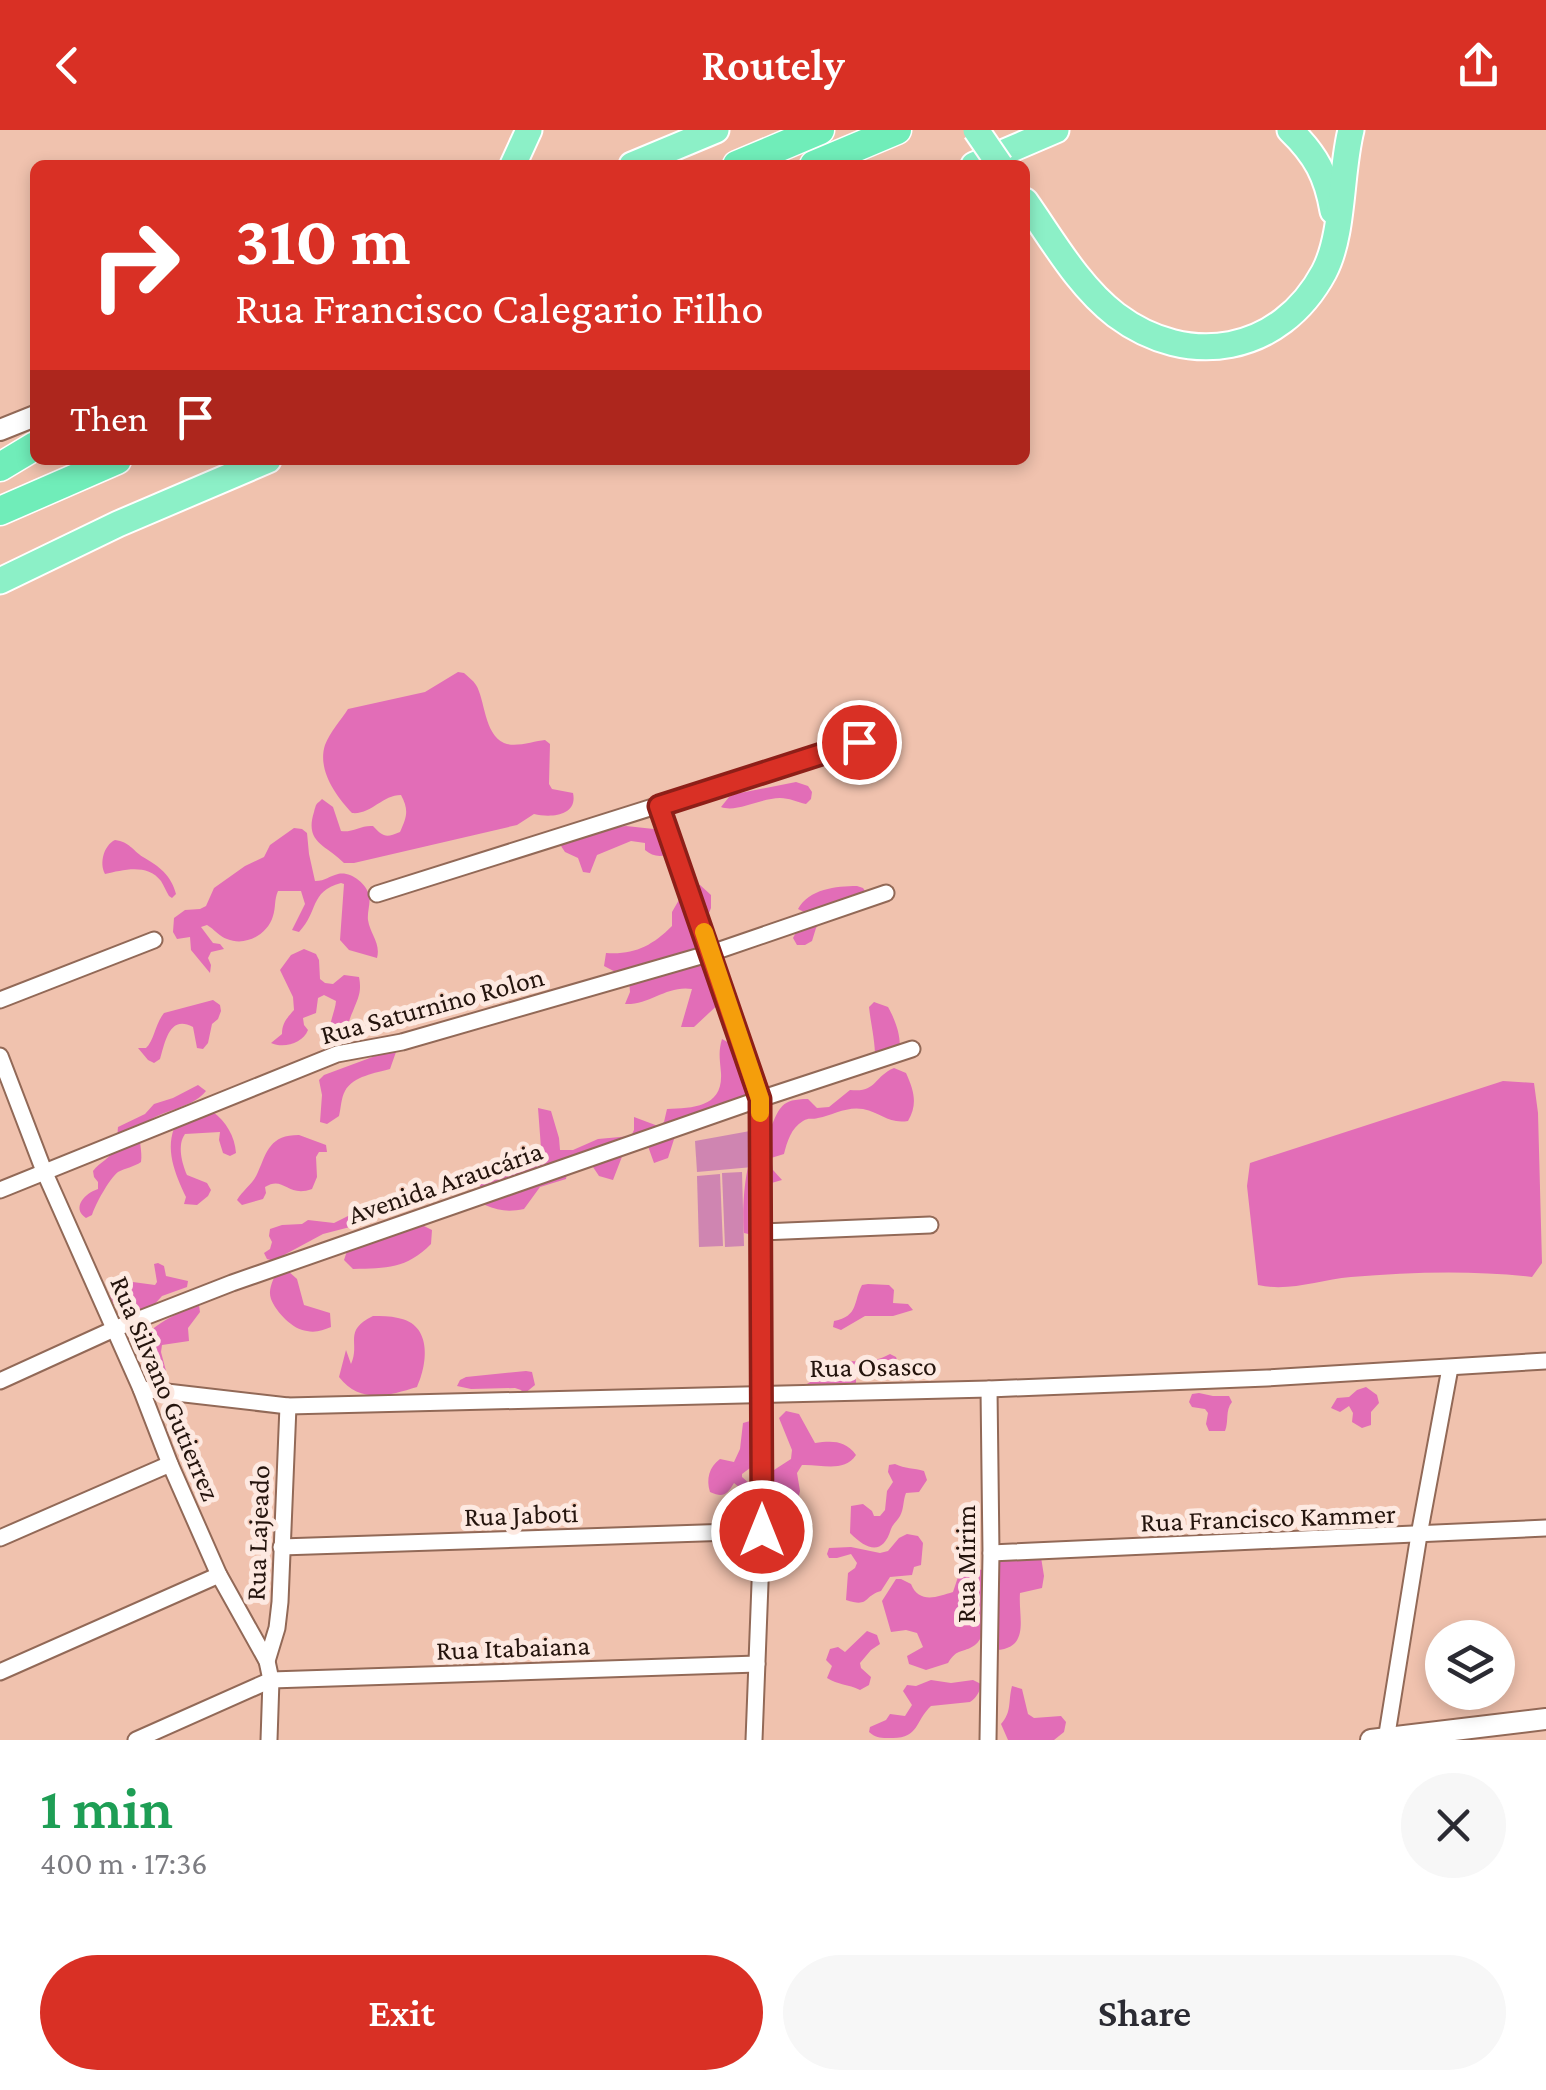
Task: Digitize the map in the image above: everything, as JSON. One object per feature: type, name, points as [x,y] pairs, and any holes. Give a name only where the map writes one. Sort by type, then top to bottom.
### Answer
[{"type":"highway","points":[[515,160],[528,130]]},
{"type":"highway","points":[[644,160],[716,130]]},
{"type":"highway","points":[[749,160],[820,130]]},
{"type":"highway","points":[[826,160],[896,130]]},
{"type":"highway","points":[[976,130],[997,160]]},
{"type":"highway","points":[[986,160],[1056,130]]},
{"type":"highway","points":[[1290,130],[1310,149],[1328,184],[1337,231]]},
{"type":"highway","points":[[1030,208],[1088,290],[1116,315],[1170,344],[1220,348],[1252,339],[1282,322],[1307,299],[1325,270],[1337,231],[1352,130]]},
{"type":"highway","points":[[0,470],[30,449]]},
{"type":"highway","points":[[0,470],[30,461]]},
{"type":"highway","points":[[0,512],[105,465]]},
{"type":"highway","points":[[0,581],[118,524],[256,465]]},
{"type":"street","points":[[0,430],[30,418]]},
{"type":"street","points":[[377,894],[859,742]]},
{"type":"street","points":[[659,806],[760,1099],[762,1531],[754,1740]]},
{"type":"street","name":"Rua Saturnino Rolon","points":[[0,1190],[337,1054],[402,1042],[711,953],[886,893]]},
{"type":"street","points":[[0,1000],[154,940]]},
{"type":"street","name":"Avenida Araucária","points":[[0,1381],[114,1329],[247,1277],[912,1048]]},
{"type":"street","name":"Rua Silvano Gutierrez","points":[[0,1056],[44,1171],[170,1464],[219,1575],[267,1661],[269,1740]]},
{"type":"street","points":[[761,1232],[930,1226]]},
{"type":"street","name":"Rua Osasco","points":[[140,1389],[288,1406],[989,1389],[1267,1378],[1546,1360]]},
{"type":"street","points":[[1450,1368],[1381,1740],[1546,1719]]},
{"type":"street","name":"Rua Mirim","points":[[988,1740],[989,1389]]},
{"type":"street","name":"Rua Lajeado","points":[[267,1661],[277,1628],[288,1406]]},
{"type":"street","points":[[0,1538],[170,1464]]},
{"type":"street","name":"Rua Francisco Kammer","points":[[991,1553],[1546,1528]]},
{"type":"street","name":"Rua Jaboti","points":[[281,1547],[762,1531]]},
{"type":"street","points":[[0,1672],[219,1575]]},
{"type":"street","name":"Rua Itabaiana","points":[[270,1680],[757,1664]]},
{"type":"street","points":[[136,1740],[270,1680]]},
{"type":"shaded area","points":[[458,672],[476,685],[497,738],[508,744],[545,740],[550,744],[549,784],[552,789],[573,793],[571,807],[562,814],[534,814],[517,825],[344,863],[312,831],[316,807],[322,799],[333,807],[341,831],[373,826],[385,835],[395,834],[400,832],[406,809],[401,795],[352,813],[334,791],[326,773],[323,754],[330,735],[348,709],[425,692]]},
{"type":"shaded area","points":[[796,782],[812,792],[806,804],[780,798],[721,807],[735,794]]},
{"type":"shaded area","points":[[626,826],[663,830],[672,852],[655,855],[645,850],[645,843],[631,841],[597,855],[590,873],[583,872],[578,858],[561,846],[583,834]]},
{"type":"shaded area","points":[[294,828],[307,833],[315,881],[343,874],[365,886],[377,958],[349,950],[340,940],[344,884],[341,883],[324,891],[299,932],[292,930],[305,904],[301,891],[278,891],[270,922],[249,940],[234,941],[207,925],[201,927],[213,943],[224,949],[211,952],[210,973],[191,950],[190,937],[177,939],[174,918],[185,910],[206,906],[214,888],[264,857],[270,845]]},
{"type":"shaded area","points":[[115,840],[128,844],[159,868],[168,876],[176,894],[169,896],[161,881],[149,872],[134,869],[105,874],[104,855]]},
{"type":"shaded area","points":[[700,885],[711,895],[711,908],[701,932],[700,958],[724,999],[694,1027],[681,1027],[692,989],[625,1004],[630,992],[629,979],[604,966],[606,953],[634,951],[665,933],[672,926],[672,912],[687,886]]},
{"type":"shaded area","points":[[857,886],[867,894],[821,922],[812,941],[797,945],[793,938],[806,913],[798,909],[803,902],[824,890]]},
{"type":"shaded area","points":[[304,949],[316,954],[320,979],[325,983],[333,984],[344,975],[359,977],[359,995],[345,1031],[335,1041],[330,1027],[336,1001],[324,995],[318,998],[316,1013],[303,1018],[308,1030],[302,1038],[276,1045],[271,1043],[282,1034],[294,1010],[293,997],[280,970],[291,955]]},
{"type":"shaded area","points":[[213,1000],[221,1011],[203,1049],[197,1048],[193,1027],[185,1024],[178,1024],[169,1032],[160,1059],[154,1063],[138,1048],[149,1045],[164,1013]]},
{"type":"shaded area","points":[[874,1002],[888,1007],[900,1043],[896,1059],[880,1069],[875,1064],[869,1007]]},
{"type":"shaded area","points":[[722,1039],[733,1045],[758,1086],[676,1133],[668,1158],[654,1163],[645,1138],[623,1154],[613,1180],[599,1176],[591,1164],[568,1166],[566,1179],[540,1187],[524,1209],[504,1210],[485,1205],[478,1179],[513,1164],[540,1162],[538,1108],[551,1111],[560,1150],[573,1150],[598,1139],[631,1136],[634,1117],[658,1126],[664,1122],[667,1109],[696,1106],[717,1093]]},
{"type":"shaded area","points":[[386,1052],[396,1052],[390,1069],[353,1082],[344,1094],[339,1116],[327,1124],[320,1122],[319,1080]]},
{"type":"shaded area","points":[[894,1068],[906,1073],[913,1092],[908,1121],[895,1121],[857,1108],[803,1121],[793,1131],[784,1154],[771,1158],[773,1170],[782,1180],[768,1184],[757,1236],[744,1233],[749,1162],[783,1106],[808,1099],[817,1108],[829,1107],[850,1090],[870,1087]]},
{"type":"shaded area","points":[[1503,1081],[1534,1083],[1542,1263],[1532,1277],[1419,1273],[1293,1286],[1258,1285],[1247,1186],[1250,1163]]},
{"type":"shaded area","points":[[198,1085],[206,1091],[200,1097],[147,1122],[141,1132],[141,1162],[114,1175],[92,1215],[86,1218],[80,1205],[98,1189],[93,1171],[116,1148],[118,1127],[145,1114],[154,1104]]},
{"type":"shaded area","points":[[213,1112],[229,1130],[236,1153],[223,1153],[220,1132],[185,1134],[181,1149],[187,1175],[207,1183],[211,1190],[197,1205],[184,1204],[186,1197],[172,1161],[173,1133],[176,1124]]},
{"type":"shaded area","points":[[750,1131],[753,1167],[697,1172],[695,1141]]},
{"type":"shaded area","points":[[299,1135],[326,1145],[327,1152],[319,1152],[316,1157],[317,1177],[312,1189],[297,1191],[271,1184],[265,1187],[263,1199],[242,1205],[237,1200],[256,1176],[271,1146],[282,1138]]},
{"type":"shaded area","points":[[742,1172],[744,1246],[725,1247],[722,1173]]},
{"type":"shaded area","points":[[720,1174],[723,1246],[699,1247],[697,1176]]},
{"type":"shaded area","points":[[354,1213],[368,1216],[350,1227],[323,1234],[284,1255],[287,1257],[274,1261],[264,1253],[272,1242],[270,1229],[308,1220],[334,1223]]},
{"type":"shaded area","points":[[420,1224],[432,1230],[431,1244],[404,1263],[353,1269],[344,1260],[348,1248],[373,1238],[386,1239],[396,1229]]},
{"type":"shaded area","points":[[154,1264],[164,1266],[166,1276],[188,1281],[187,1287],[162,1296],[143,1311],[119,1309],[110,1297],[112,1282],[155,1285]]},
{"type":"shaded area","points":[[288,1271],[297,1279],[304,1305],[330,1313],[331,1327],[302,1330],[277,1309],[271,1299],[271,1287],[275,1275]]},
{"type":"shaded area","points":[[862,1285],[889,1285],[894,1290],[893,1303],[908,1304],[913,1310],[893,1316],[865,1316],[841,1330],[833,1327],[834,1321],[848,1316]]},
{"type":"shaded area","points":[[199,1305],[200,1312],[188,1328],[189,1341],[162,1345],[166,1371],[160,1375],[149,1368],[144,1347],[147,1335],[171,1317]]},
{"type":"shaded area","points":[[373,1316],[409,1322],[422,1336],[425,1356],[417,1387],[375,1396],[356,1391],[339,1377],[346,1350],[351,1364],[354,1357],[355,1332]]},
{"type":"shaded area","points":[[890,1354],[896,1357],[900,1369],[890,1378],[883,1379],[861,1369],[856,1373],[856,1386],[800,1388],[812,1381],[823,1364],[873,1360]]},
{"type":"shaded area","points":[[532,1372],[535,1385],[524,1394],[515,1388],[457,1386],[466,1377]]},
{"type":"shaded area","points":[[1366,1387],[1377,1395],[1379,1403],[1371,1412],[1371,1425],[1362,1428],[1352,1422],[1349,1406],[1340,1412],[1331,1408],[1337,1398],[1349,1397]]},
{"type":"shaded area","points":[[1192,1394],[1229,1396],[1232,1402],[1225,1431],[1209,1431],[1208,1413],[1192,1407]]},
{"type":"shaded area","points":[[786,1411],[799,1414],[815,1443],[838,1443],[856,1455],[839,1466],[802,1465],[797,1473],[797,1503],[770,1477],[791,1459],[792,1450],[779,1418]]},
{"type":"shaded area","points":[[750,1421],[755,1430],[758,1462],[742,1477],[758,1491],[755,1515],[731,1515],[718,1507],[739,1495],[740,1488],[734,1483],[724,1494],[710,1492],[709,1474],[720,1459],[734,1462],[743,1423]]},
{"type":"shaded area","points":[[889,1465],[924,1471],[927,1480],[919,1492],[906,1493],[888,1537],[874,1548],[850,1533],[851,1506],[863,1504],[874,1516],[880,1516],[893,1482]]},
{"type":"shaded area","points":[[907,1534],[918,1536],[923,1543],[921,1565],[914,1567],[912,1575],[890,1577],[881,1591],[863,1602],[846,1600],[848,1573],[857,1563],[851,1554],[829,1558],[829,1548],[851,1547],[880,1553]]},
{"type":"shaded area","points":[[1040,1551],[1042,1588],[1020,1593],[1018,1637],[1014,1644],[996,1650],[1000,1561],[1005,1554]]},
{"type":"shaded area","points":[[973,1567],[987,1572],[986,1622],[980,1639],[948,1663],[926,1670],[909,1664],[907,1656],[923,1647],[917,1633],[891,1632],[882,1601],[896,1579],[911,1584],[924,1597],[935,1597],[953,1592],[959,1574]]},
{"type":"shaded area","points":[[867,1631],[877,1635],[880,1644],[860,1663],[871,1677],[869,1685],[860,1690],[827,1678],[832,1666],[826,1660],[830,1649],[838,1647],[845,1652]]},
{"type":"shaded area","points":[[931,1680],[973,1680],[981,1684],[970,1702],[931,1706],[908,1735],[883,1738],[869,1732],[870,1727],[890,1714],[905,1716],[912,1705],[903,1691],[907,1685]]},
{"type":"shaded area","points":[[1012,1686],[1022,1689],[1028,1714],[1034,1718],[1061,1716],[1066,1722],[1064,1732],[1054,1740],[1008,1740],[1001,1724],[1008,1711]]},
{"type":"slow traffic","points":[[704,932],[760,1099],[760,1113]]},
{"type":"route","points":[[762,1531],[760,1099],[659,806],[859,742]]}]
